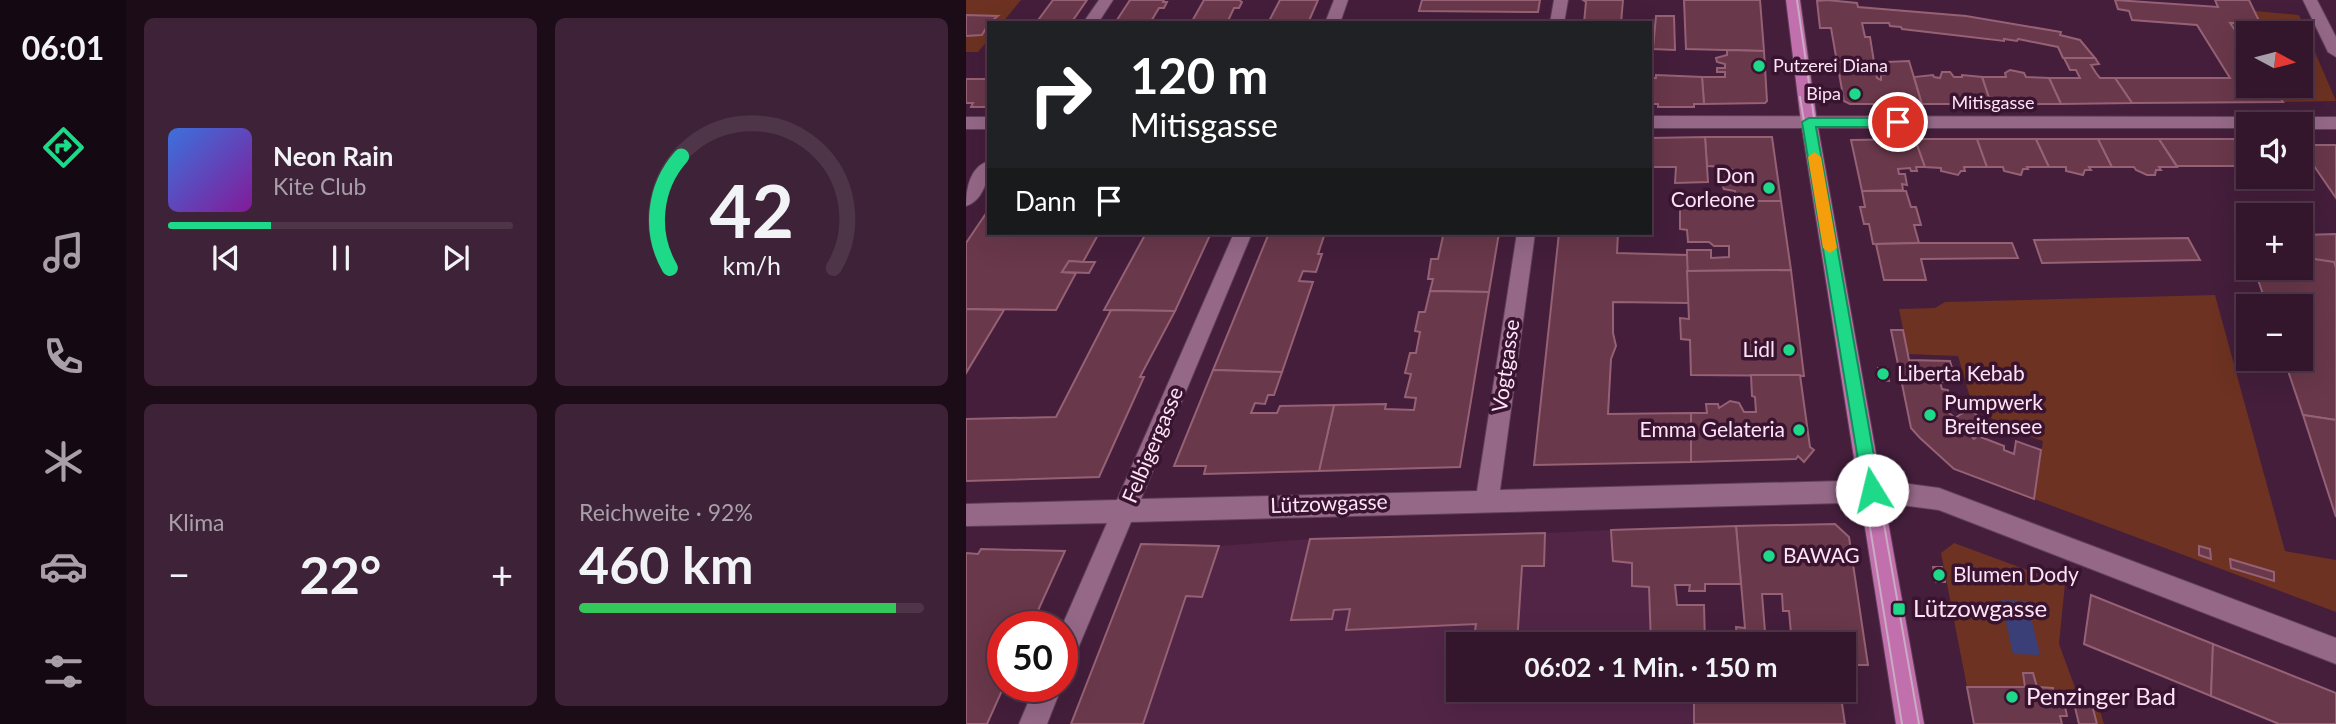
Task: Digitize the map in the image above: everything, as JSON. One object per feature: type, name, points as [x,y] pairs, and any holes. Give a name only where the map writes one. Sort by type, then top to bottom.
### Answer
[{"type":"main road","points":[[1794,0],[1809,122],[1910,724]]},
{"type":"street","points":[[1091,21],[1106,0]]},
{"type":"street","points":[[1333,21],[1341,0]]},
{"type":"street","points":[[1558,21],[1561,0]]},
{"type":"street","points":[[2311,0],[2336,52]]},
{"type":"street","name":"Mitisgasse","points":[[1652,122],[2336,123]]},
{"type":"street","points":[[966,123],[987,123]]},
{"type":"street","points":[[966,199],[987,170]]},
{"type":"street","name":"Felbigergasse","points":[[1078,619],[1242,235]]},
{"type":"street","name":"Vogtgasse","points":[[1487,500],[1526,235]]},
{"type":"street","name":"Lützowgasse","points":[[966,516],[1126,509],[1872,490],[1939,499],[2336,650]]},
{"type":"street","points":[[1033,724],[1042,702]]},
{"type":"shaded area","points":[[966,0],[1021,0],[1004,21],[987,21],[987,41],[978,52],[966,52]]},
{"type":"shaded area","points":[[2255,11],[2299,15],[2302,21],[2259,21]]},
{"type":"shaded area","points":[[2314,50],[2336,101],[2283,102],[2280,98],[2314,98]]},
{"type":"shaded area","points":[[2215,295],[2285,551],[2336,560],[2336,612],[2034,499],[2043,441],[2000,427],[1969,394],[1958,356],[1908,354],[1899,309],[1935,308],[1945,302]]},
{"type":"shaded area","points":[[1611,530],[1613,561],[1632,563],[1632,586],[1649,587],[1651,632],[1518,632],[1522,566],[1543,565],[1545,533]]},
{"type":"shaded area","points":[[1310,539],[1292,620],[1332,619],[1334,610],[1350,609],[1476,624],[1475,632],[1446,632],[1446,702],[1694,702],[1694,724],[1143,724],[1186,596],[1202,597],[1219,546]]},
{"type":"shaded area","points":[[1954,543],[2065,584],[2059,644],[2077,693],[2095,694],[2104,724],[2097,724],[2091,701],[2073,699],[2057,706],[2053,688],[2037,687],[2033,673],[2023,673],[2025,687],[1967,687],[1941,553]]},
{"type":"water","points":[[2001,600],[2027,601],[2040,655],[2013,654]]},
{"type":"building","points":[[1053,0],[1087,0],[1072,21],[1037,21]]},
{"type":"building","points":[[1130,0],[1167,2],[1164,8],[1159,8],[1151,21],[1116,21]]},
{"type":"building","points":[[1204,0],[1242,2],[1239,8],[1234,8],[1228,21],[1192,21]]},
{"type":"building","points":[[1280,0],[1318,0],[1309,21],[1269,21]]},
{"type":"building","points":[[1422,0],[1540,0],[1538,12],[1419,11]]},
{"type":"building","points":[[1583,0],[1623,0],[1621,21],[1584,21],[1586,2]]},
{"type":"building","points":[[1684,0],[1760,0],[1764,51],[1686,49]]},
{"type":"building","points":[[2115,0],[2218,7],[2215,0],[2249,0],[2259,21],[2230,23],[2236,32],[2236,98],[2280,98],[2283,102],[2132,103],[2115,78],[2230,78],[2197,25],[2132,20],[2129,11],[2118,9]]},
{"type":"building","points":[[1817,1],[1857,3],[1858,7],[1966,16],[2061,32],[2060,35],[2080,40],[2095,58],[2063,58],[2058,47],[2018,39],[2004,41],[1902,29],[1890,26],[1889,23],[1862,23],[1865,37],[1870,37],[1874,62],[1837,62],[1831,28],[1820,28]]},
{"type":"building","points":[[966,15],[998,16],[987,21],[982,35],[966,36]]},
{"type":"building","points":[[1656,16],[1674,16],[1675,50],[1653,49]]},
{"type":"building","points":[[1727,50],[1764,51],[1765,103],[1704,104],[1702,77],[1725,77],[1725,72],[1717,72],[1717,68],[1725,68],[1725,64],[1717,62],[1716,58],[1727,55]]},
{"type":"building","points":[[2064,58],[2095,58],[2099,64],[2091,65],[2100,78],[2115,78],[2132,103],[2061,104],[2049,78],[2080,78],[2076,70],[2070,70]]},
{"type":"building","points":[[1909,61],[1922,104],[1850,104],[1844,101],[1837,62],[1874,62],[1877,78],[1881,80],[1881,75],[1886,75],[1887,62]]},
{"type":"building","points":[[2010,70],[2024,73],[2026,77],[2049,78],[2061,104],[1991,104],[1982,77],[2006,77],[2005,73]]},
{"type":"building","points":[[1942,72],[1950,72],[1954,77],[1982,77],[1991,104],[1922,104],[1914,77],[1933,75],[1940,78]]},
{"type":"building","points":[[1656,75],[1702,77],[1704,104],[1694,104],[1694,107],[1658,107],[1658,104],[1652,104],[1652,78],[1656,78]]},
{"type":"building","points":[[966,79],[987,79],[987,107],[971,107],[973,103],[966,103]]},
{"type":"building","points":[[1705,137],[1772,137],[1781,201],[1736,201],[1735,191],[1724,189],[1722,184],[1726,176],[1734,176],[1733,170],[1728,167],[1707,166]]},
{"type":"building","points":[[1705,137],[1708,182],[1675,183],[1676,167],[1652,167],[1652,138]]},
{"type":"building","points":[[1915,139],[1925,167],[1916,167],[1917,171],[1911,171],[1910,168],[1898,169],[1899,174],[1905,174],[1907,185],[1902,184],[1903,190],[1862,191],[1851,140]]},
{"type":"building","points":[[1915,139],[1977,139],[1987,167],[1964,167],[1965,171],[1958,175],[1941,171],[1941,168],[1925,167]]},
{"type":"building","points":[[1977,139],[2036,139],[2049,167],[2027,167],[2021,175],[2004,171],[2003,167],[1987,167]]},
{"type":"building","points":[[2036,139],[2098,139],[2112,167],[2089,167],[2091,170],[2085,170],[2083,175],[2066,171],[2066,167],[2049,167]]},
{"type":"building","points":[[2098,139],[2159,139],[2177,167],[2159,167],[2161,170],[2156,170],[2155,175],[2147,175],[2134,167],[2112,167]]},
{"type":"building","points":[[2159,139],[2236,139],[2236,166],[2177,166]]},
{"type":"building","points":[[2313,145],[2336,145],[2336,198],[2314,166]]},
{"type":"building","points":[[1862,191],[1906,191],[1911,207],[1916,207],[1921,225],[1914,225],[1919,243],[1873,244],[1869,224],[1864,224],[1860,207],[1865,207]]},
{"type":"building","points":[[1688,201],[1781,201],[1791,270],[1687,271],[1687,250],[1711,250],[1711,258],[1729,257],[1729,246],[1688,242],[1687,230],[1680,229],[1680,208],[1687,208]]},
{"type":"building","points":[[987,212],[987,235],[1098,235],[1083,262],[1069,261],[1062,272],[1076,273],[1056,310],[966,309],[966,243]]},
{"type":"building","points":[[2336,234],[2336,264],[2313,259],[2313,235]]},
{"type":"building","points":[[1145,235],[1210,235],[1175,311],[1104,310]]},
{"type":"building","points":[[1268,235],[1329,235],[1324,236],[1316,272],[1303,271],[1299,281],[1313,282],[1282,372],[1213,370]]},
{"type":"building","points":[[1499,235],[1489,292],[1430,291],[1433,279],[1428,279],[1431,259],[1438,259],[1443,236],[1437,236]]},
{"type":"building","points":[[1559,235],[1618,235],[1617,253],[1687,255],[1689,303],[1613,302],[1613,333],[1616,346],[1611,359],[1608,414],[1691,413],[1691,462],[1534,465]]},
{"type":"building","points":[[2188,238],[2200,260],[2042,263],[2034,240]]},
{"type":"building","points":[[2012,243],[2018,258],[1921,259],[1926,280],[1884,280],[1876,244]]},
{"type":"building","points":[[2313,259],[2334,262],[2336,420],[2303,415],[2288,371],[2313,371],[2313,294],[2263,294],[2258,280],[2313,280]]},
{"type":"building","points":[[1069,261],[1095,262],[1089,273],[1062,272]]},
{"type":"building","points":[[1791,270],[1804,376],[1691,375],[1690,340],[1681,339],[1680,318],[1689,319],[1687,271]]},
{"type":"building","points":[[1430,291],[1489,292],[1460,467],[1319,471],[1334,405],[1386,404],[1385,409],[1414,410],[1416,398],[1405,397],[1411,374],[1405,373],[1410,353],[1416,353],[1420,332],[1415,331],[1419,312],[1425,312]]},
{"type":"building","points":[[966,309],[1004,310],[966,373]]},
{"type":"building","points":[[1111,310],[1175,311],[1140,377],[1144,377],[1099,477],[966,481],[966,419],[1056,417]]},
{"type":"building","name":"Pumpwerk Breitensee","points":[[1891,330],[1903,330],[1909,360],[1950,361],[1956,382],[1940,382],[1942,389],[1948,390],[1951,404],[1947,404],[1948,412],[1955,418],[1970,408],[1985,424],[1970,435],[1974,439],[1978,436],[2004,446],[2004,450],[2014,454],[2016,441],[2041,450],[2034,499],[1954,469],[1911,428]]},
{"type":"building","name":"Liberta Kebab","points":[[1878,368],[1887,368],[1889,381],[1879,380]]},
{"type":"building","points":[[1213,370],[1282,372],[1274,395],[1268,395],[1265,404],[1255,403],[1251,413],[1277,413],[1280,406],[1334,405],[1319,471],[1204,474],[1206,466],[1174,466]]},
{"type":"building","points":[[1751,375],[1800,375],[1810,447],[1814,450],[1804,462],[1798,456],[1796,459],[1691,462],[1691,413],[1707,413],[1706,404],[1718,404],[1719,408],[1730,401],[1739,403],[1744,412],[1756,412]]},
{"type":"building","points":[[2303,415],[2336,420],[2336,517]]},
{"type":"building","points":[[1835,524],[1849,537],[1868,665],[1856,665],[1856,632],[1791,632],[1789,611],[1783,611],[1782,594],[1762,594],[1765,632],[1736,632],[1736,627],[1745,628],[1736,526]]},
{"type":"building","points":[[1736,526],[1741,584],[1705,584],[1705,591],[1689,591],[1690,585],[1675,585],[1677,605],[1704,605],[1705,632],[1651,632],[1649,587],[1632,586],[1632,563],[1613,561],[1611,530]]},
{"type":"building","points":[[1545,533],[1544,566],[1522,566],[1518,632],[1475,632],[1476,624],[1346,630],[1350,609],[1334,610],[1332,619],[1291,620],[1310,539]]},
{"type":"building","points":[[1141,544],[1219,546],[1202,597],[1186,596],[1143,724],[1071,724]]},
{"type":"building","points":[[2199,546],[2210,549],[2211,559],[2199,555]]},
{"type":"building","points":[[981,549],[1065,551],[1038,611],[987,611],[987,702],[997,702],[987,724],[966,724],[966,553],[978,554]]},
{"type":"building","points":[[2230,559],[2274,572],[2274,581],[2231,568]]},
{"type":"building","name":"Blumen Dody","points":[[1933,567],[1942,567],[1945,582],[1936,582]]},
{"type":"building","points":[[2091,595],[2213,644],[2211,696],[2084,644]]},
{"type":"building","points":[[2213,644],[2336,693],[2336,724],[2279,724],[2211,696]]},
{"type":"building","name":"Penzinger Bad","points":[[2023,673],[2033,673],[2037,687],[2053,688],[2057,706],[2065,706],[2067,716],[2060,716],[2062,724],[1974,724],[1967,687],[2025,687]]},
{"type":"building","name":"Penzinger Bad","points":[[2073,699],[2091,701],[2097,724],[2079,724]]},
{"type":"building","points":[[1694,702],[1842,702],[1845,724],[1694,724]]},
{"type":"tram line","points":[[1797,0],[1820,159],[1919,724]]},
{"type":"tram line","points":[[1800,97],[1902,724]]},
{"type":"slow traffic","points":[[1814,157],[1830,248]]},
{"type":"place","name":"Putzerei Diana","points":[[1759,66]]},
{"type":"place","name":"Bipa","points":[[1855,94]]},
{"type":"place","name":"Don Corleone","points":[[1769,188]]},
{"type":"place","name":"Lidl","points":[[1789,350]]},
{"type":"place","name":"Liberta Kebab","points":[[1883,374]]},
{"type":"place","name":"Pumpwerk Breitensee","points":[[1930,415]]},
{"type":"place","name":"Emma Gelateria","points":[[1799,430]]},
{"type":"place","name":"BAWAG","points":[[1769,556]]},
{"type":"place","name":"Blumen Dody","points":[[1939,575]]},
{"type":"place","name":"Lützowgasse","points":[[1899,609]]},
{"type":"place","name":"Penzinger Bad","points":[[2012,697]]},
{"type":"route","points":[[1872,490],[1809,122],[1898,122]]}]
